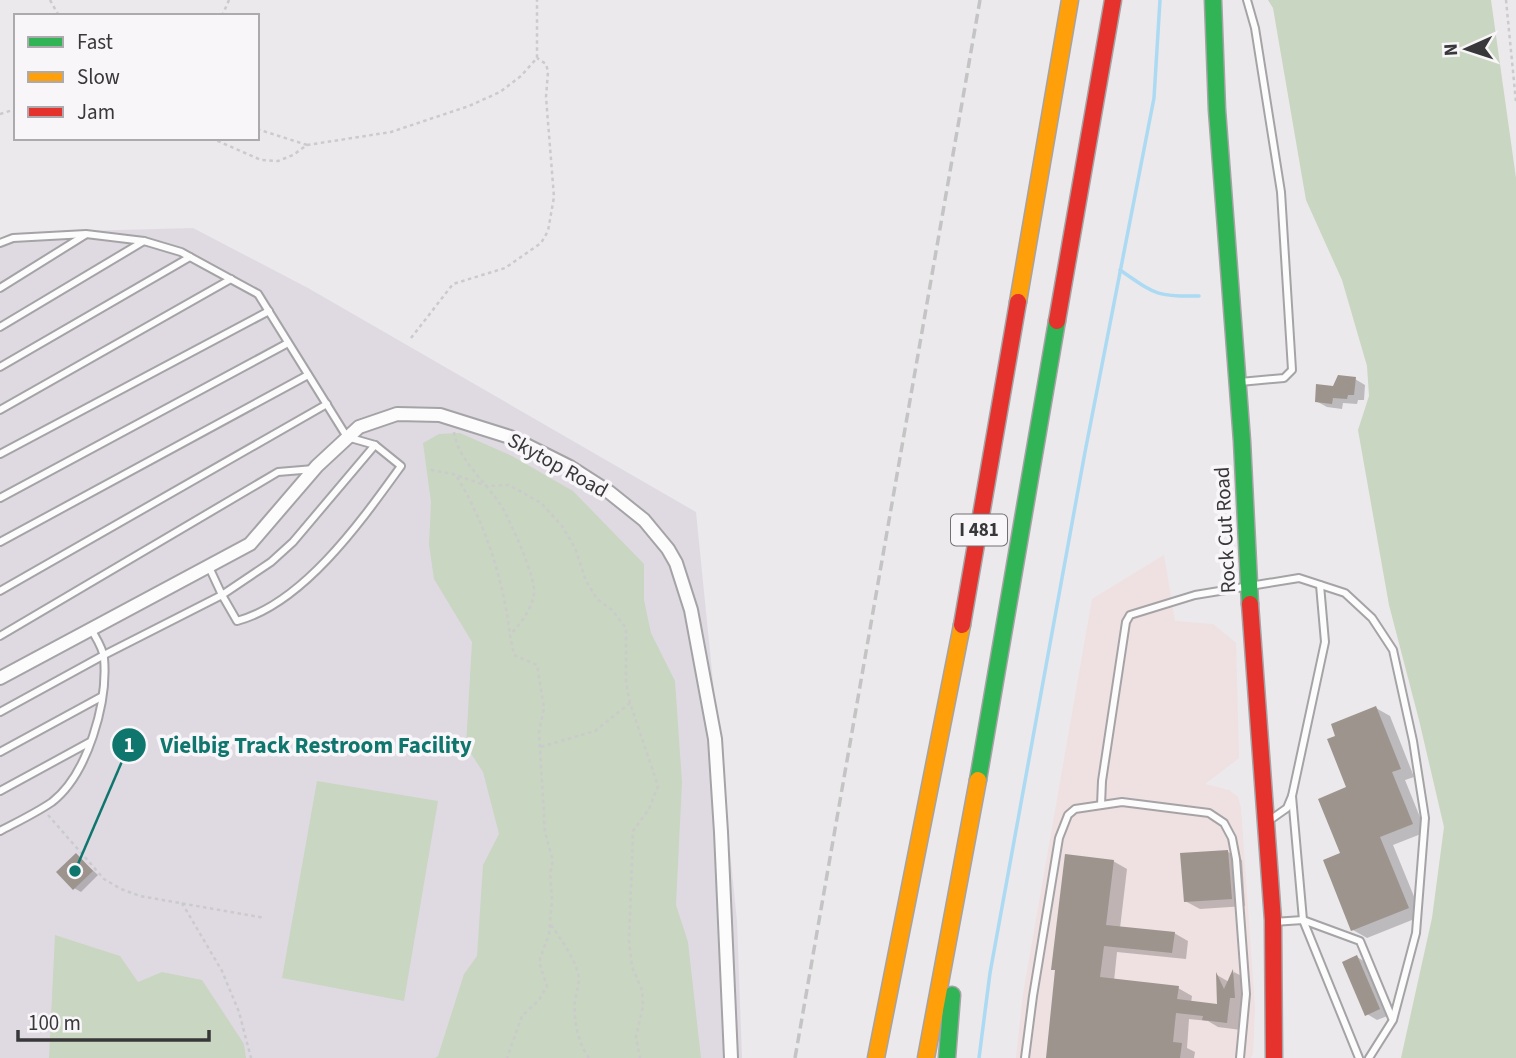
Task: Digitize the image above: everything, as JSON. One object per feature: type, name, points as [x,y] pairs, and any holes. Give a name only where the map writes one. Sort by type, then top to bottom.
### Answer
[{"type":"main road","name":"I 481","points":[[876,1058],[933,778],[981,521],[1070,0]]},
{"type":"main road","name":"I 481","points":[[926,1058],[979,775],[1113,0]]},
{"type":"main road","name":"Rock Cut Road","points":[[1213,0],[1214,80],[1238,382],[1272,922],[1276,1002],[1274,1058]]},
{"type":"main road","points":[[947,1058],[953,984],[979,775]]},
{"type":"street","name":"Skytop Road","points":[[0,678],[250,544],[314,469],[359,426],[397,414],[440,415],[510,437],[580,473],[644,520],[668,549],[676,563],[691,610],[715,739],[731,1058]]},
{"type":"lane","points":[[1238,382],[1284,378],[1292,370],[1280,192],[1255,28],[1247,0]]},
{"type":"lane","points":[[0,288],[86,234]]},
{"type":"lane","points":[[0,243],[13,238],[86,234],[144,241],[190,257],[258,294],[347,437],[375,445],[401,466],[348,538],[304,581],[256,616],[237,621],[208,565]]},
{"type":"lane","points":[[0,327],[144,241]]},
{"type":"lane","points":[[0,367],[190,257]]},
{"type":"lane","points":[[0,410],[231,279]]},
{"type":"lane","points":[[0,454],[269,312]]},
{"type":"lane","points":[[0,498],[288,342]]},
{"type":"lane","points":[[0,542],[308,374]]},
{"type":"lane","points":[[0,591],[327,404]]},
{"type":"lane","points":[[0,712],[222,595],[271,562],[293,542],[375,445]]},
{"type":"lane","points":[[0,636],[278,472],[314,469]]},
{"type":"lane","points":[[1101,805],[1102,781],[1126,622],[1130,615],[1182,599],[1249,584],[1300,578],[1345,593],[1354,601],[1371,618],[1393,650],[1413,741],[1424,818],[1416,933],[1393,1020],[1369,1058]]},
{"type":"lane","points":[[1265,823],[1287,808],[1292,796],[1325,642],[1321,585]]},
{"type":"lane","points":[[0,831],[53,801],[70,782],[88,754],[101,697],[104,655],[91,629]]},
{"type":"lane","points":[[0,752],[101,697]]},
{"type":"lane","points":[[0,791],[90,742]]},
{"type":"lane","points":[[1292,796],[1303,920],[1359,1058]]},
{"type":"lane","points":[[1025,1058],[1059,838],[1069,815],[1075,809],[1122,802],[1209,813],[1224,823],[1232,838],[1236,859],[1246,994],[1240,1058]]},
{"type":"lane","points":[[1272,922],[1303,920],[1360,941],[1393,1020]]},
{"type":"path","points":[[259,130],[307,145],[391,132],[469,106],[500,92],[521,76],[537,58],[537,0]]},
{"type":"path","points":[[1506,0],[1516,102]]},
{"type":"path","points":[[411,338],[453,284],[505,268],[541,243],[548,231],[554,197],[546,97],[548,72],[546,64],[537,58]]},
{"type":"path","points":[[216,140],[261,160],[278,160],[293,155],[307,145]]},
{"type":"path","points":[[452,418],[456,446],[501,505],[522,548],[535,591],[525,618],[510,635]]},
{"type":"path","points":[[431,470],[487,486],[509,485],[541,503],[562,526],[575,548],[586,581],[597,599],[612,610],[626,628],[626,683],[630,703],[658,786],[649,809],[633,831],[629,941],[632,967],[642,990],[643,1006],[636,1037],[640,1058]]},
{"type":"path","points":[[456,475],[469,498],[505,593],[514,655],[537,665],[544,708],[538,732],[545,832],[553,861],[550,873],[552,900],[549,934],[539,962],[547,986],[539,1000],[522,1016],[507,1058]]},
{"type":"path","points":[[540,747],[595,731],[630,703]]},
{"type":"path","points":[[41,808],[104,879],[121,889],[140,896],[265,918]]},
{"type":"path","points":[[182,903],[222,971],[239,1012],[251,1058]]},
{"type":"path","points":[[550,924],[566,947],[578,973],[575,1004],[578,1033],[582,1049],[589,1058]]},
{"type":"shaded area","points":[[193,228],[308,288],[696,512],[737,921],[742,1058],[0,1058],[0,245],[81,231]]},
{"type":"shaded area","points":[[1164,555],[1175,621],[1213,624],[1236,643],[1239,758],[1205,784],[1229,790],[1238,797],[1241,808],[1255,1008],[1253,1053],[1251,1058],[1016,1058],[1023,994],[1092,599]]},
{"type":"green space","points":[[1268,0],[1491,0],[1516,178],[1516,1058],[1401,1058],[1432,918],[1444,827],[1389,605],[1358,430],[1369,396],[1367,366],[1342,280],[1306,200],[1273,8]]},
{"type":"green space","points":[[460,433],[512,456],[573,491],[644,564],[644,600],[651,633],[675,681],[682,782],[676,905],[688,942],[701,1058],[435,1058],[438,1056],[464,974],[477,956],[483,865],[499,834],[483,772],[466,746],[472,642],[434,579],[429,545],[431,502],[423,443],[439,434]]},
{"type":"green space","points":[[317,781],[438,801],[404,1001],[282,978]]},
{"type":"green space","points":[[55,935],[120,956],[138,982],[162,972],[202,980],[244,1044],[246,1058],[49,1058]]},
{"type":"building","points":[[1338,375],[1356,377],[1354,395],[1348,395],[1347,399],[1333,398],[1332,404],[1315,402],[1316,384],[1333,386]]},
{"type":"building","points":[[1376,706],[1401,769],[1392,772],[1413,824],[1380,837],[1409,908],[1351,931],[1323,860],[1340,853],[1318,799],[1346,787],[1327,739],[1335,736],[1331,724]]},
{"type":"building","points":[[1228,850],[1232,899],[1184,902],[1180,853]]},
{"type":"building","points":[[76,853],[93,871],[73,890],[56,872]]},
{"type":"building","points":[[1065,854],[1114,860],[1106,925],[1175,932],[1172,953],[1104,946],[1100,977],[1179,986],[1177,999],[1217,1004],[1216,972],[1224,989],[1233,969],[1235,998],[1230,998],[1227,1023],[1202,1020],[1203,1016],[1176,1013],[1173,1042],[1182,1043],[1180,1058],[1046,1058],[1055,970],[1051,970]]},
{"type":"building","points":[[1357,955],[1380,1009],[1365,1016],[1342,962]]},
{"type":"waterway","points":[[979,1058],[990,973],[1085,452],[1154,98],[1160,0]]},
{"type":"waterway","points":[[1120,270],[1164,295],[1199,296]]},
{"type":"railway","points":[[795,1058],[980,0]]},
{"type":"traffic: fast","points":[[1213,0],[1217,110],[1242,441],[1250,604]]},
{"type":"traffic: fast","points":[[978,780],[1057,321]]},
{"type":"traffic: fast","points":[[947,1058],[952,995]]},
{"type":"traffic: slow","points":[[1018,302],[1070,0]]},
{"type":"traffic: slow","points":[[876,1058],[962,625]]},
{"type":"traffic: slow","points":[[926,1058],[978,780]]},
{"type":"traffic: jam","points":[[1057,321],[1113,0]]},
{"type":"traffic: jam","points":[[962,625],[1018,302]]},
{"type":"traffic: jam","points":[[1250,604],[1273,920],[1274,1058]]},
{"type":"place","name":"Vielbig Track Restroom Facility","points":[[75,871]]}]
